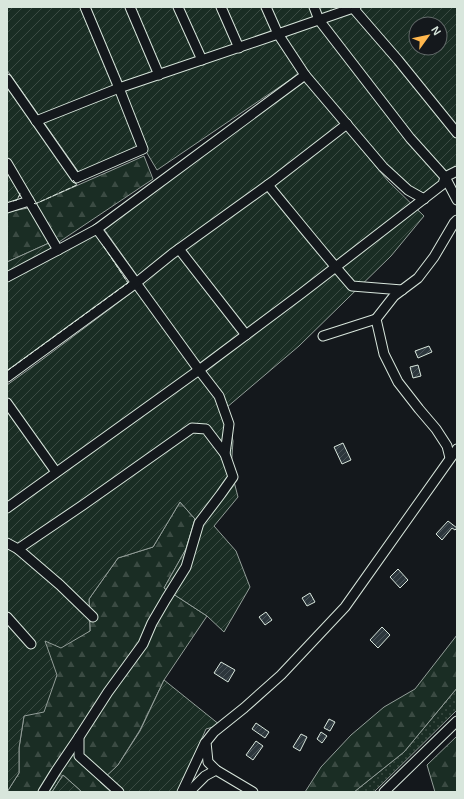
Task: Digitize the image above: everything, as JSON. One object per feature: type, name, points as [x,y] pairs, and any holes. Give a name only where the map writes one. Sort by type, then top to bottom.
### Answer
[{"type":"street","points":[[7,79],[76,178],[143,149],[85,7]]},
{"type":"street","points":[[130,7],[159,75]]},
{"type":"street","points":[[178,7],[202,60]]},
{"type":"street","points":[[221,7],[239,48]]},
{"type":"street","points":[[266,7],[278,34],[305,75],[383,167],[408,190],[424,199]]},
{"type":"street","points":[[314,7],[319,20],[410,138],[445,177],[457,200]]},
{"type":"street","points":[[36,121],[119,88],[354,8],[457,133]]},
{"type":"street","points":[[7,277],[97,229],[305,75]]},
{"type":"street","points":[[7,377],[82,324],[347,124]]},
{"type":"street","points":[[7,163],[58,250]]},
{"type":"street","points":[[7,508],[246,335],[443,184],[445,177],[457,171]]},
{"type":"street","points":[[268,185],[352,286],[402,290]]},
{"type":"street","points":[[7,208],[29,202]]},
{"type":"street","points":[[323,336],[376,319],[394,296],[418,278],[434,257],[457,220]]},
{"type":"street","points":[[97,229],[219,396],[228,424],[225,454]]},
{"type":"street","points":[[180,249],[246,335]]},
{"type":"street","points":[[376,319],[384,354],[398,382],[436,429],[447,446],[450,458]]},
{"type":"street","points":[[7,403],[56,472]]},
{"type":"street","points":[[18,549],[192,428],[206,429],[225,454],[233,477],[199,523],[186,567],[152,623],[143,644],[108,692],[43,792]]},
{"type":"street","points":[[182,792],[206,742],[214,732],[281,675],[345,607],[457,448]]},
{"type":"street","points":[[7,543],[18,549],[60,585],[93,617]]},
{"type":"street","points":[[7,617],[31,644]]},
{"type":"street","points":[[384,792],[457,721]]},
{"type":"street","points":[[79,737],[79,756],[118,792]]},
{"type":"street","points":[[206,742],[208,762],[216,770],[253,792]]},
{"type":"street","points":[[189,792],[205,776],[216,770]]},
{"type":"green space","points":[[7,7],[457,7],[457,165],[427,194],[415,190],[394,176],[306,69],[157,170],[144,148],[80,174],[7,70]]},
{"type":"green space","points":[[305,81],[388,181],[424,216],[391,256],[299,346],[226,408],[233,441],[231,470],[238,497],[214,526],[236,551],[250,587],[224,632],[207,616],[164,588],[186,549],[195,519],[180,502],[153,547],[118,558],[89,599],[90,631],[61,648],[45,641],[57,675],[44,712],[24,716],[19,748],[19,773],[7,792],[7,385],[143,284],[104,229],[160,186]]},
{"type":"green space","points":[[7,85],[77,185],[35,204],[7,159]]},
{"type":"green space","points":[[144,156],[153,179],[59,242],[35,204]]},
{"type":"green space","points":[[7,171],[20,194],[17,200],[7,203]]},
{"type":"green space","points":[[28,208],[49,243],[7,262],[7,212]]},
{"type":"green space","points":[[96,234],[128,283],[7,371],[7,281]]},
{"type":"green space","points":[[49,243],[54,250],[7,274],[7,262]]},
{"type":"green space","points":[[180,502],[195,519],[186,549],[164,588],[207,616],[164,680],[140,730],[118,765],[101,782],[111,792],[82,792],[63,775],[52,792],[7,792],[19,773],[19,748],[24,716],[44,641],[90,631],[89,599],[118,558],[153,547]]},
{"type":"green space","points":[[457,635],[457,688],[404,752],[354,792],[305,792],[321,767],[351,735],[384,707],[415,689]]},
{"type":"green space","points":[[164,680],[220,725],[206,729],[178,792],[111,792],[100,782],[118,765],[140,731]]},
{"type":"green space","points":[[457,688],[457,710],[374,792],[354,792],[404,752]]},
{"type":"green space","points":[[457,736],[457,792],[435,792],[427,765]]},
{"type":"green space","points":[[63,775],[82,792],[52,792]]},
{"type":"building","points":[[429,346],[432,352],[418,358],[415,351]]},
{"type":"building","points":[[418,365],[421,376],[413,378],[410,367]]},
{"type":"building","points":[[343,443],[351,460],[342,464],[334,447]]},
{"type":"building","points":[[448,521],[457,528],[455,530],[452,528],[442,540],[436,534]]},
{"type":"building","points":[[398,569],[408,580],[400,588],[390,577]]},
{"type":"building","points":[[310,593],[315,602],[307,606],[302,598]]},
{"type":"building","points":[[266,612],[272,620],[265,625],[259,617]]},
{"type":"building","points":[[382,627],[390,635],[378,648],[370,640]]},
{"type":"building","points":[[221,662],[235,670],[228,682],[214,673]]},
{"type":"building","points":[[329,719],[335,722],[330,731],[324,728]]},
{"type":"building","points":[[256,723],[269,732],[265,738],[252,729]]},
{"type":"building","points":[[321,732],[327,736],[322,743],[317,739]]},
{"type":"building","points":[[301,734],[307,737],[300,751],[293,747]]},
{"type":"building","points":[[256,741],[263,746],[253,760],[246,755]]},
{"type":"fence","points":[[34,203],[35,204],[77,185],[73,180]]},
{"type":"fence","points":[[13,201],[17,200],[20,194],[19,191]]},
{"type":"fence","points":[[7,371],[128,283],[102,244]]}]
